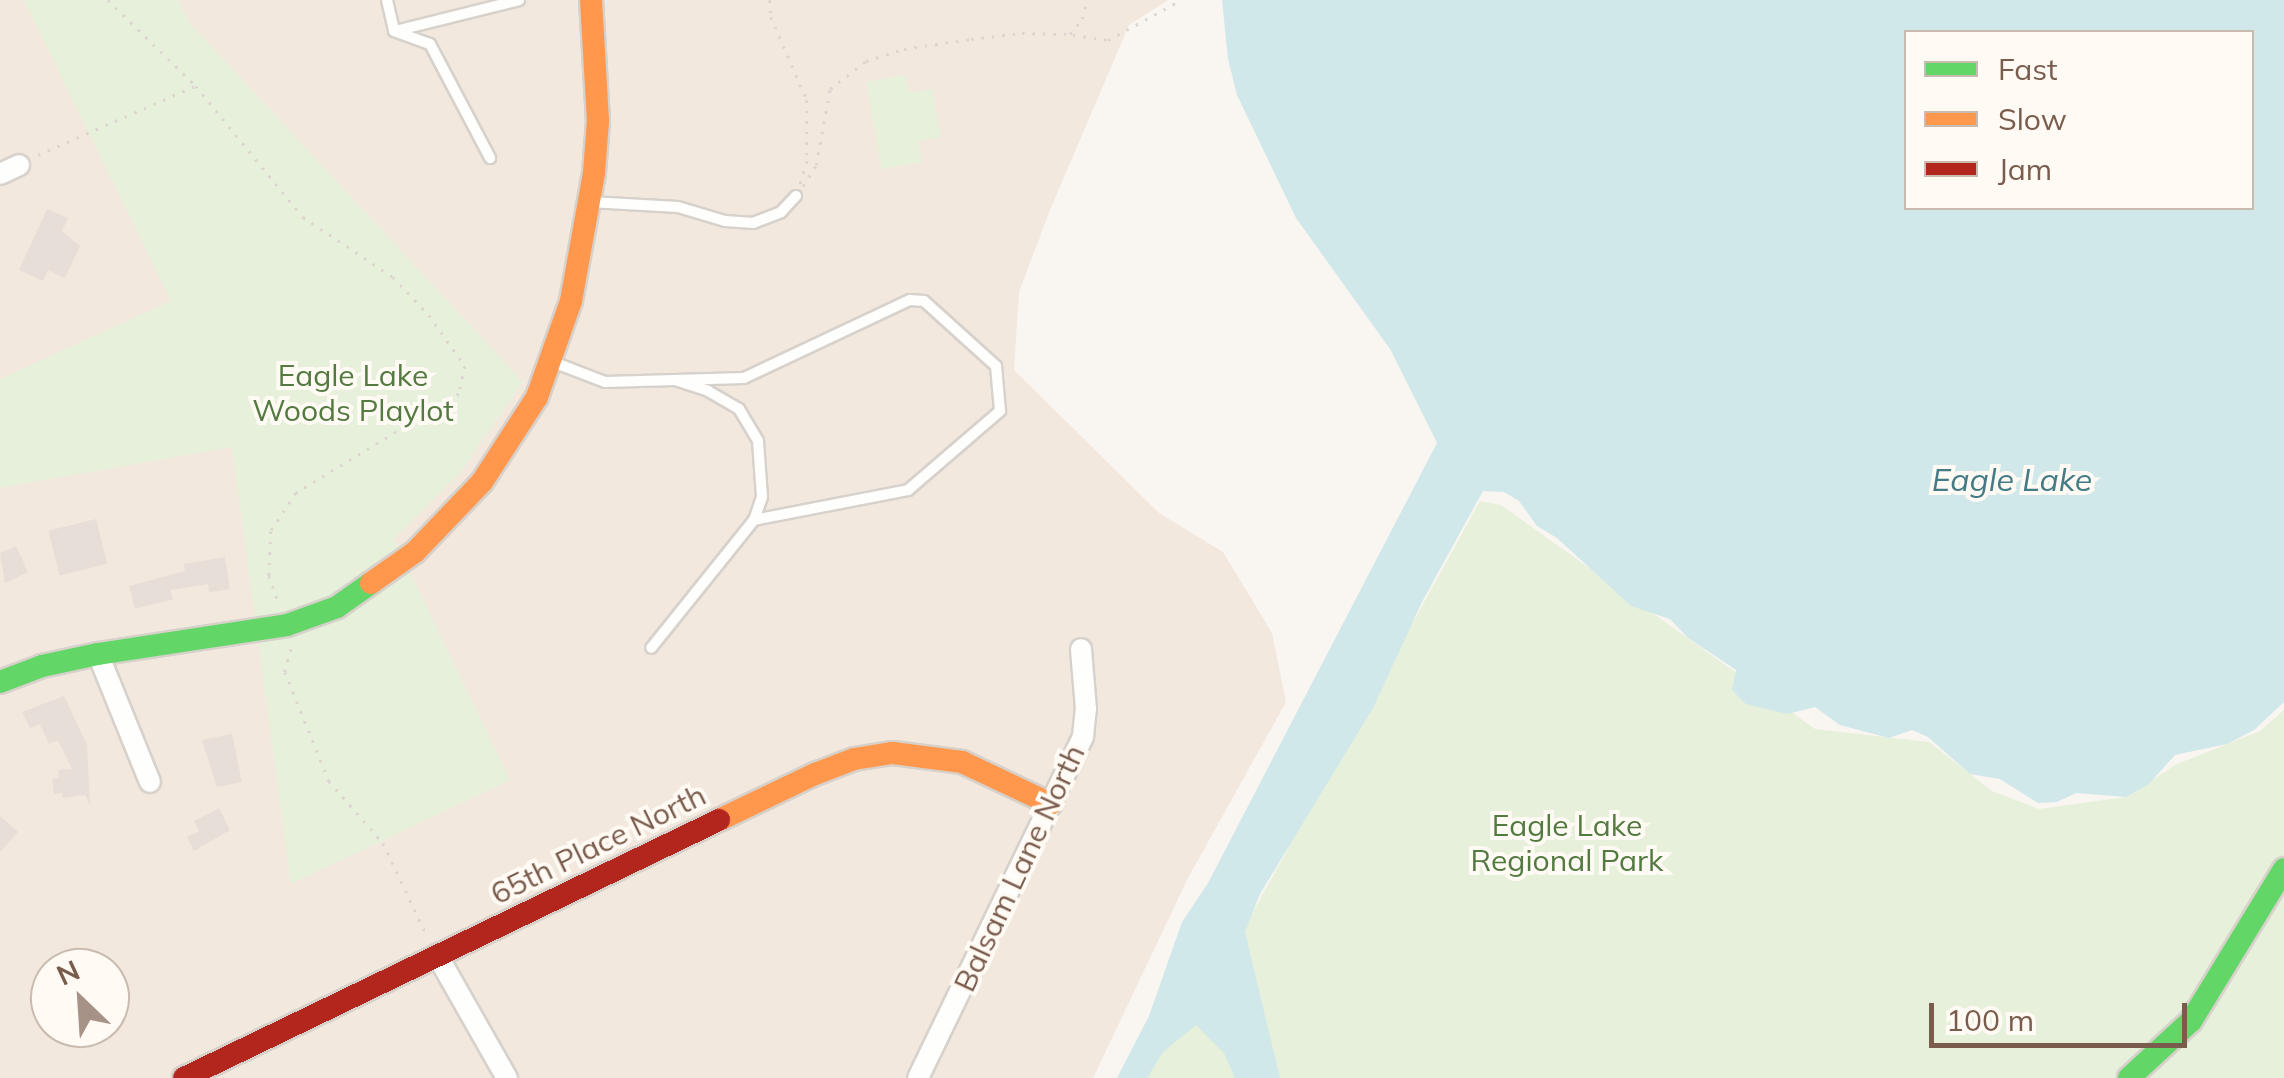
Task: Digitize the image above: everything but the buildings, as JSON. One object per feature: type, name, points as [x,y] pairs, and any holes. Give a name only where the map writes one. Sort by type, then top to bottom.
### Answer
[{"type":"street","points":[[0,682],[42,666],[98,654],[287,625],[337,607],[415,552],[482,482],[537,397],[571,301],[589,202],[598,121],[590,0]]},
{"type":"street","name":"Balsam Lane North","points":[[918,1078],[1082,736],[1086,708],[1081,649]]},
{"type":"street","points":[[98,654],[150,782]]},
{"type":"street","name":"65th Place North","points":[[184,1078],[815,774],[854,760],[893,753],[962,762],[1051,804]]},
{"type":"street","points":[[2129,1078],[2191,1020],[2284,869]]},
{"type":"street","points":[[437,955],[508,1078]]},
{"type":"lane","points":[[387,0],[394,31]]},
{"type":"lane","points":[[394,31],[518,0]]},
{"type":"lane","points":[[394,31],[430,44],[490,158]]},
{"type":"lane","points":[[589,202],[678,208],[724,222],[753,223],[781,212],[796,196]]},
{"type":"lane","points":[[552,362],[604,382],[744,378],[910,300],[924,301],[996,366],[1000,411],[908,490],[754,520]]},
{"type":"lane","points":[[651,648],[754,520],[762,498],[758,442],[739,409],[675,380]]},
{"type":"path","points":[[108,0],[196,86],[303,218],[393,276],[429,314],[465,366],[459,394],[296,493],[271,531],[269,576],[292,642],[285,672],[329,781],[382,843],[437,955]]},
{"type":"path","points":[[770,0],[771,16],[807,100],[807,161],[796,196]]},
{"type":"path","points":[[1070,34],[1082,19],[1087,0]]},
{"type":"path","points":[[796,196],[816,165],[830,89],[866,61],[904,49],[1022,33],[1108,40],[1181,0]]},
{"type":"path","points":[[10,169],[196,86]]},
{"type":"shaded area","points":[[0,0],[1168,0],[1129,25],[1050,210],[1019,292],[1014,370],[1159,513],[1223,552],[1272,633],[1286,702],[1188,878],[1093,1078],[0,1078]]},
{"type":"green space","name":"Eagle Lake Woods Playlot","points":[[24,0],[178,0],[189,22],[523,382],[460,473],[394,539],[510,780],[291,884],[232,447],[0,488],[0,379],[171,301]]},
{"type":"green space","points":[[905,75],[909,93],[932,89],[941,137],[918,141],[922,162],[882,169],[866,82]]},
{"type":"green space","name":"Eagle Lake Regional Park","points":[[1480,501],[1501,505],[1815,729],[1929,742],[1992,791],[2039,809],[2126,797],[2177,764],[2260,731],[2284,710],[2284,1078],[1132,1078],[1179,994],[1253,912]]},
{"type":"water","name":"Eagle Lake","points":[[1222,0],[2284,0],[2284,702],[2254,730],[2227,744],[2175,755],[2149,784],[2126,797],[2076,793],[2057,802],[2038,803],[2000,779],[1970,774],[1928,737],[1912,730],[1889,738],[1840,725],[1815,707],[1787,714],[1746,704],[1732,690],[1736,670],[1688,638],[1670,619],[1631,606],[1557,538],[1537,526],[1519,501],[1504,492],[1483,491],[1423,600],[1373,708],[1260,894],[1245,932],[1280,1078],[1235,1078],[1224,1053],[1196,1025],[1163,1052],[1147,1078],[1117,1078],[1149,1016],[1182,922],[1208,883],[1437,443],[1390,349],[1296,218],[1237,95],[1228,59]]},
{"type":"traffic: fast","points":[[0,682],[42,666],[98,654],[287,625],[337,607],[371,583]]},
{"type":"traffic: fast","points":[[2129,1078],[2191,1021],[2284,869]]},
{"type":"traffic: slow","points":[[371,583],[415,552],[482,482],[537,397],[571,301],[594,173],[598,121],[591,0]]},
{"type":"traffic: slow","points":[[719,820],[815,774],[854,759],[893,753],[962,762],[1051,804]]},
{"type":"traffic: jam","points":[[184,1078],[719,820]]}]
